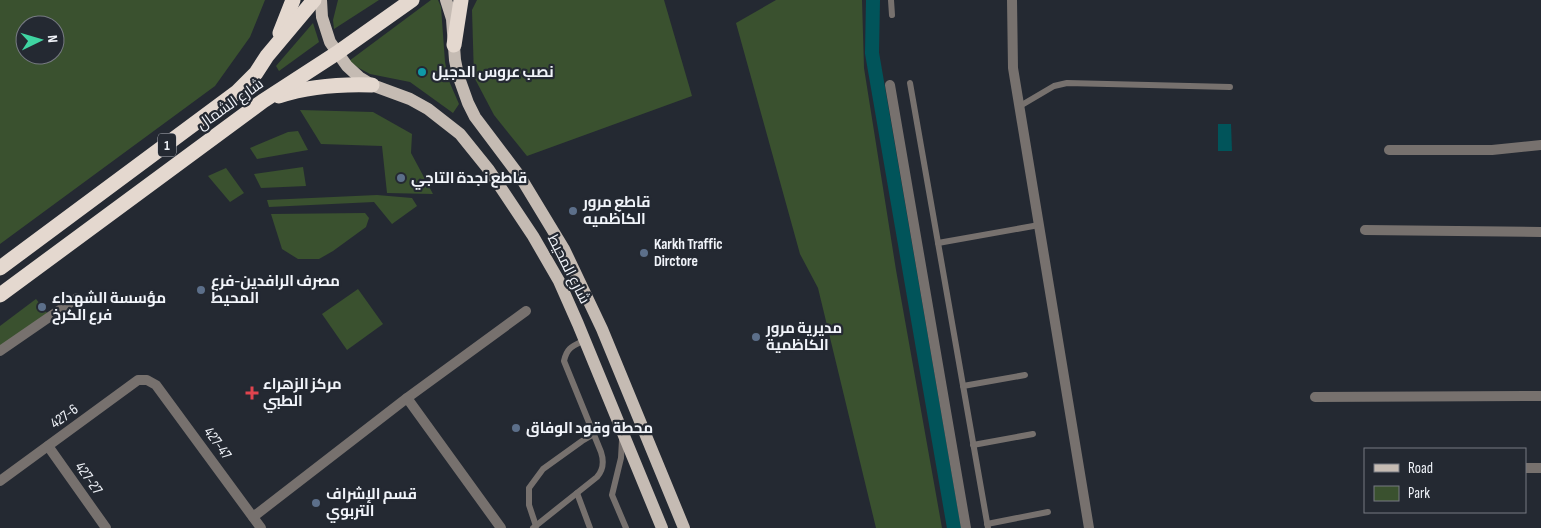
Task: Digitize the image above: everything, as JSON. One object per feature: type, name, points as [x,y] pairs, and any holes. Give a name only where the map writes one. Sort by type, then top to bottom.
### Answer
[{"type":"highway","points":[[267,56],[294,0]]},
{"type":"highway","name":"شارع الشمال","points":[[0,268],[218,107],[248,82],[267,56],[314,0]]},
{"type":"highway","name":"شارع الشمال","points":[[0,295],[263,101],[337,54],[412,0]]},
{"type":"highway","points":[[454,45],[461,0]]},
{"type":"highway","points":[[263,101],[306,89],[342,85],[372,85]]},
{"type":"main road","name":"شارع المحيط","points":[[321,0],[322,17],[326,30],[337,54],[346,66],[358,77],[372,85],[410,99],[428,109],[460,134],[489,170],[533,236],[559,281],[662,528]]},
{"type":"main road","name":"شارع المحيط","points":[[446,0],[452,18],[458,75],[468,103],[475,117],[521,178],[542,211],[576,273],[602,329],[684,528]]},
{"type":"street","points":[[1012,0],[1013,68],[1089,528]]},
{"type":"street","points":[[890,85],[966,528]]},
{"type":"street","points":[[1389,150],[1492,150],[1541,144]]},
{"type":"street","points":[[1365,230],[1541,232]]},
{"type":"street","points":[[0,351],[77,298]]},
{"type":"street","points":[[253,517],[407,398],[526,311]]},
{"type":"street","name":"427-6","points":[[0,481],[138,380],[147,380]]},
{"type":"street","name":"427-47","points":[[147,380],[156,384],[261,528]]},
{"type":"street","points":[[1315,397],[1541,396]]},
{"type":"street","points":[[407,398],[501,528]]},
{"type":"street","name":"427-27","points":[[48,446],[106,528]]},
{"type":"street","points":[[1526,468],[1541,468]]},
{"type":"lane","points":[[891,0],[892,16]]},
{"type":"lane","points":[[910,83],[987,526],[1048,512]]},
{"type":"lane","points":[[1020,106],[1054,86],[1067,83],[1230,87]]},
{"type":"lane","points":[[938,243],[1039,225]]},
{"type":"lane","points":[[585,340],[572,346],[566,352],[564,361],[594,434],[603,457],[603,468],[597,477],[534,527],[528,488],[543,469],[594,434]]},
{"type":"lane","points":[[963,386],[1025,375]]},
{"type":"lane","points":[[622,432],[621,458],[612,495],[626,528]]},
{"type":"lane","points":[[973,445],[1033,434]]},
{"type":"lane","points":[[577,493],[590,528]]},
{"type":"green space","points":[[0,0],[265,0],[250,37],[215,86],[0,244]]},
{"type":"green space","points":[[338,0],[379,0],[334,29],[333,20]]},
{"type":"green space","points":[[431,0],[438,0],[441,7],[445,62],[449,81],[459,104],[453,113],[410,82],[370,74],[349,61]]},
{"type":"green space","points":[[477,0],[664,0],[692,96],[527,156],[494,115],[474,77],[472,10]]},
{"type":"green space","points":[[776,0],[862,0],[864,68],[896,270],[942,528],[876,528],[818,288],[800,254],[736,23]]},
{"type":"green space","points":[[313,23],[319,42],[279,71],[276,66]]},
{"type":"green space","points":[[300,110],[373,112],[412,134],[411,153],[433,194],[387,193],[382,146],[321,144]]},
{"type":"green space","points":[[298,131],[308,150],[257,159],[250,148],[288,132]]},
{"type":"green space","points":[[303,167],[306,186],[261,188],[254,174]]},
{"type":"green space","points":[[226,168],[244,193],[230,202],[208,176]]},
{"type":"green space","points":[[377,195],[412,198],[417,206],[392,224],[374,202],[269,207],[267,200]]},
{"type":"green space","points":[[365,213],[369,218],[366,227],[319,259],[298,259],[282,249],[271,214]]},
{"type":"green space","points":[[358,289],[383,324],[347,350],[322,314]]},
{"type":"green space","points":[[36,299],[48,314],[0,350],[0,326]]},
{"type":"water","points":[[1218,124],[1231,124],[1232,151],[1218,151]]},
{"type":"waterway","points":[[873,0],[872,53],[954,528]]},
{"type":"place","name":"نصب عروس الدجيل","points":[[422,72]]},
{"type":"place","name":"قاطع نجدة التاجي","points":[[401,178]]},
{"type":"place","name":"قاطع مرور الكاظميه","points":[[573,211]]},
{"type":"place","name":"Karkh Traffic Dirctore","points":[[644,253]]},
{"type":"place","name":"مصرف الرافدين-فرع المحيط","points":[[201,290]]},
{"type":"place","name":"مؤسسة الشهداء فرع الكرخ","points":[[42,307]]},
{"type":"place","name":"مديرية مرور الكاظمية","points":[[756,337]]},
{"type":"place","name":"مركز الزهراء الطبي","points":[[252,393]]},
{"type":"place","name":"محطة وقود الوفاق","points":[[516,428]]},
{"type":"place","name":"قسم الإشراف التربوي","points":[[316,503]]}]
